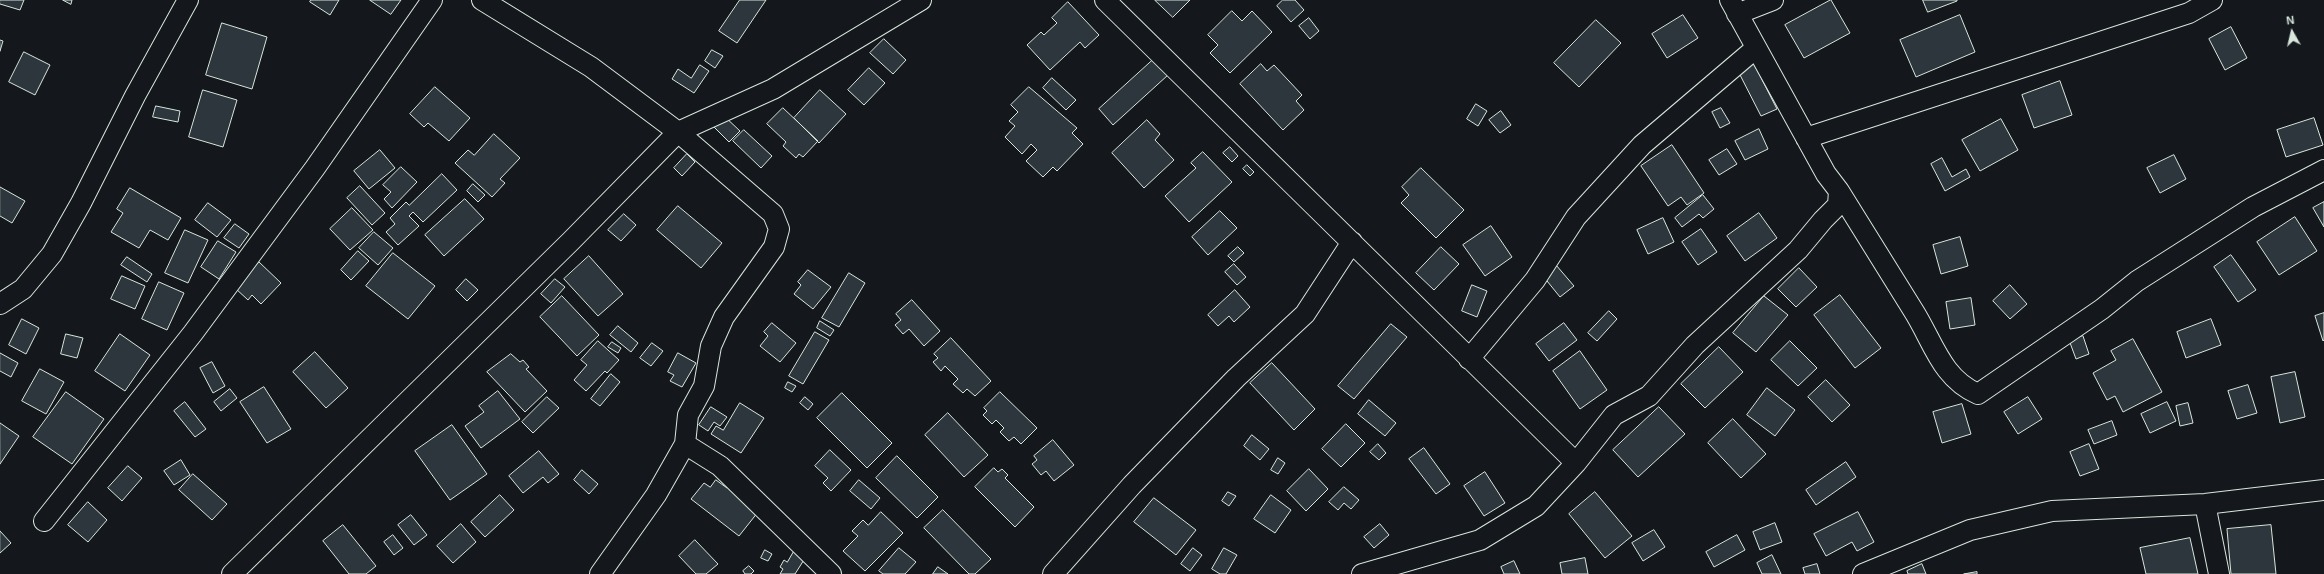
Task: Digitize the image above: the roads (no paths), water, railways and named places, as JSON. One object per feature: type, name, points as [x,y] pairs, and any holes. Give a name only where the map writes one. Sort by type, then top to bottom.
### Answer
[{"type":"street","points":[[0,304],[23,289],[52,254],[81,203],[134,96],[188,0]]},
{"type":"street","points":[[44,521],[193,333],[315,168],[432,0]]},
{"type":"street","points":[[482,0],[591,67],[678,132],[773,214],[779,229],[774,247],[724,317],[711,346],[704,386],[688,415],[685,444],[656,496],[600,574]]},
{"type":"street","points":[[232,574],[571,241],[678,132],[772,89],[921,0]]},
{"type":"street","points":[[1105,0],[1576,463]]},
{"type":"street","points":[[1773,0],[1733,7],[1826,174],[1839,191],[1915,312],[1937,357],[1965,388],[1978,394],[2144,277],[2253,207],[2324,170]]},
{"type":"street","points":[[1806,138],[2188,13],[2212,0]]},
{"type":"street","points":[[1469,359],[1535,280],[1576,217],[1637,150],[1756,48]]},
{"type":"street","points":[[1362,574],[1480,540],[1536,506],[1576,463],[1614,415],[1649,396],[1695,346],[1798,250],[1823,220],[1838,205],[1839,191]]},
{"type":"street","points":[[1053,574],[1137,479],[1236,378],[1305,314],[1352,242]]},
{"type":"street","points":[[685,444],[720,466],[831,574]]},
{"type":"street","points":[[1863,574],[1970,530],[2052,511],[2205,504],[2324,490]]},
{"type":"street","points":[[2205,504],[2219,574]]}]
